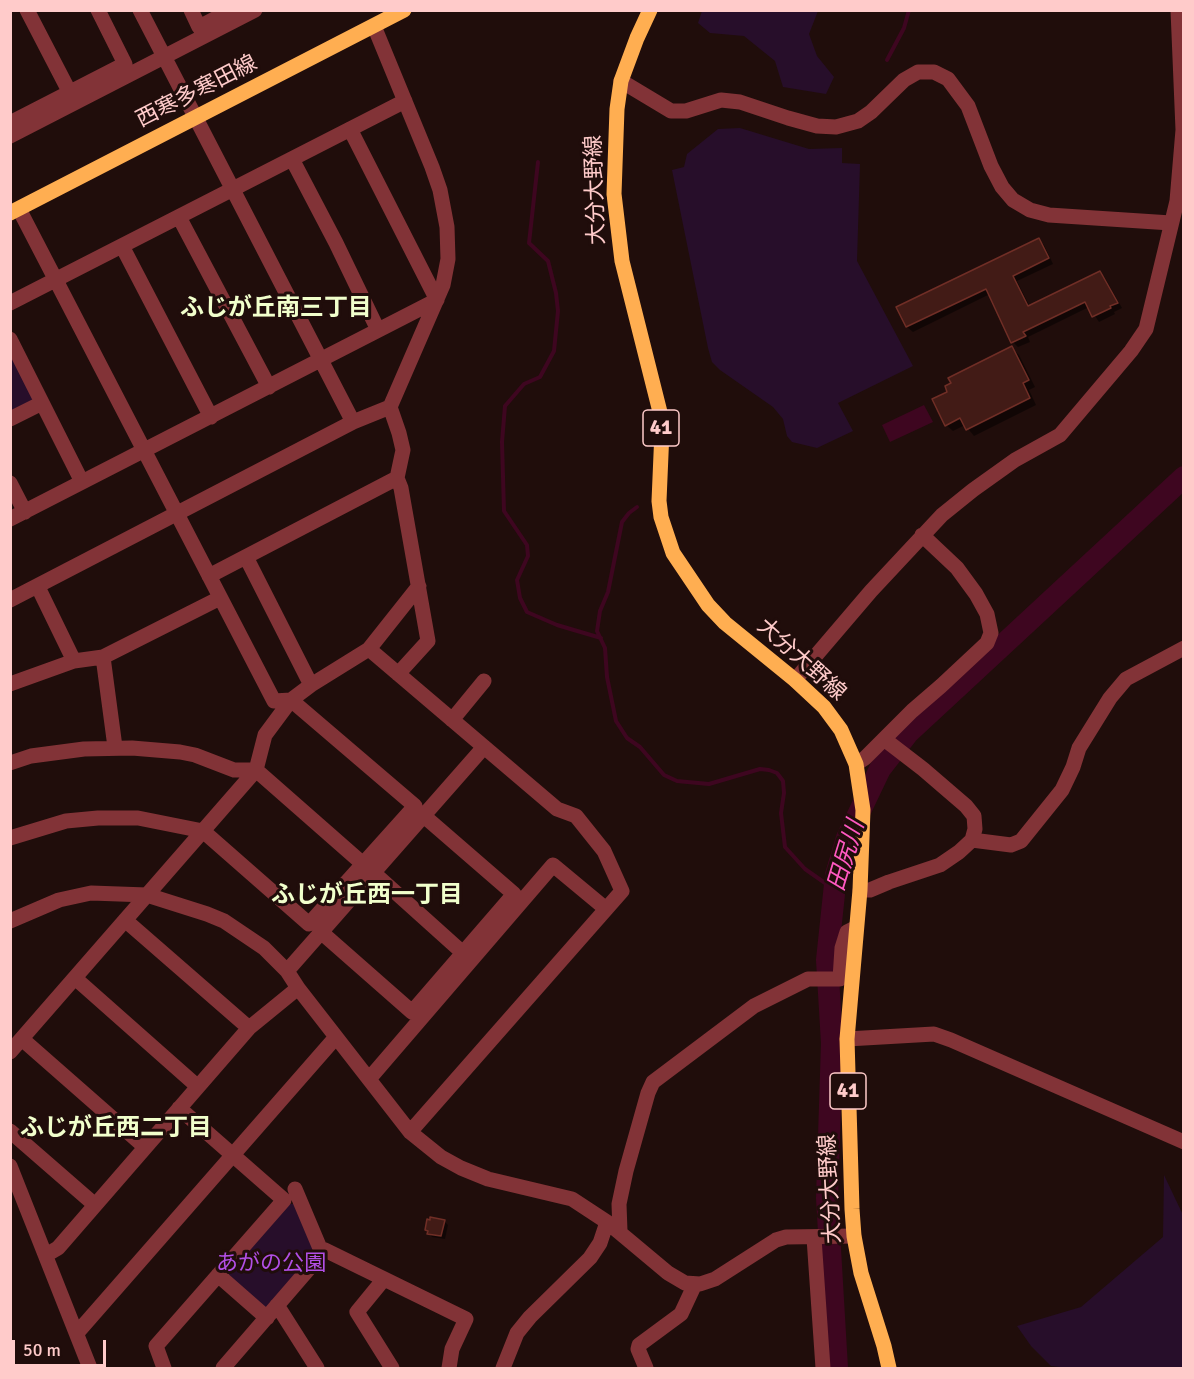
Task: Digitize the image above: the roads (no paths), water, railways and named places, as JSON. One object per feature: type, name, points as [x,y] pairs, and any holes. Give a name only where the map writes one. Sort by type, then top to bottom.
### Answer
[{"type":"main road","name":"西寒多寒田線","points":[[15,211],[404,10]]},
{"type":"main road","name":"大分大野線","points":[[650,10],[621,81],[617,110],[614,174],[615,211],[622,261],[660,412],[662,431],[659,501],[664,529],[673,553],[708,605],[725,623],[795,680],[824,707],[841,730],[856,764],[863,810],[860,890],[847,1039],[846,1237],[861,1273],[889,1368]]},
{"type":"street","points":[[27,10],[70,93]]},
{"type":"street","points":[[11,125],[125,64],[98,10]]},
{"type":"street","points":[[140,10],[353,423]]},
{"type":"street","points":[[191,10],[199,27],[231,10]]},
{"type":"street","points":[[11,125],[164,57],[255,10]]},
{"type":"street","points":[[795,680],[871,591],[942,515],[1015,460],[1060,435],[1131,351],[1146,329],[1177,201],[1183,130],[1178,10]]},
{"type":"street","points":[[374,26],[432,167],[440,190],[447,227],[448,259],[443,285],[390,407],[403,450],[397,478],[401,488],[428,641],[398,674]]},
{"type":"street","points":[[621,81],[670,111],[686,111],[721,100],[740,102],[817,126],[836,127],[858,121],[871,112],[904,80],[918,72],[934,72],[948,79],[968,106],[991,166],[1002,187],[1013,201],[1049,216],[1171,223]]},
{"type":"street","points":[[10,303],[405,101]]},
{"type":"street","points":[[350,129],[437,300]]},
{"type":"street","points":[[292,159],[378,330]]},
{"type":"street","points":[[15,211],[56,280],[274,701],[291,700],[415,806],[321,932],[287,971]]},
{"type":"street","points":[[179,217],[269,387]]},
{"type":"street","points":[[122,246],[211,417]]},
{"type":"street","points":[[10,519],[437,300]]},
{"type":"street","points":[[10,339],[82,482]]},
{"type":"street","points":[[10,419],[42,403]]},
{"type":"street","points":[[10,600],[353,423],[390,407]]},
{"type":"street","points":[[209,576],[397,478]]},
{"type":"street","points":[[10,483],[25,512]]},
{"type":"street","points":[[856,764],[987,643],[991,633],[987,614],[976,594],[957,568],[922,536]]},
{"type":"street","points":[[246,557],[311,685]]},
{"type":"street","points":[[10,1052],[255,770],[265,735],[291,700],[369,649],[419,586]]},
{"type":"street","points":[[38,587],[74,661]]},
{"type":"street","points":[[10,684],[74,661],[103,657],[220,598]]},
{"type":"street","points":[[972,840],[1011,845],[1021,841],[1062,790],[1079,748],[1110,698],[1126,679],[1184,648]]},
{"type":"street","points":[[369,649],[557,809],[576,816],[603,851],[622,891],[410,1132]]},
{"type":"street","points":[[103,657],[116,747]]},
{"type":"street","points":[[452,720],[484,681]]},
{"type":"street","points":[[860,890],[870,890],[940,865],[972,840],[975,829],[974,816],[966,806],[884,739]]},
{"type":"street","points":[[10,763],[42,755],[116,747],[180,752],[204,758],[234,770],[255,770],[463,952]]},
{"type":"street","points":[[10,838],[55,824],[98,818],[138,818],[203,831],[309,924],[424,816],[484,747]]},
{"type":"street","points":[[321,932],[412,1012],[514,894],[424,816]]},
{"type":"street","points":[[369,1078],[553,865],[606,909]]},
{"type":"street","points":[[10,921],[58,900],[91,892],[147,895],[224,921],[264,948],[287,971],[410,1132],[441,1157],[460,1168],[488,1179],[572,1199],[613,1227],[685,1283],[706,1283],[723,1275],[781,1238],[801,1235],[816,1238],[846,1237]]},
{"type":"street","points":[[125,920],[249,1028]]},
{"type":"street","points":[[503,1368],[517,1334],[530,1317],[580,1270],[613,1227],[626,1171],[653,1082],[754,1006],[811,979],[840,979],[847,932],[855,928]]},
{"type":"street","points":[[75,978],[197,1086]]},
{"type":"street","points":[[46,1255],[58,1248],[249,1028],[298,988]]},
{"type":"street","points":[[847,1039],[912,1035],[942,1037],[1184,1142]]},
{"type":"street","points":[[77,1333],[336,1036]]},
{"type":"street","points":[[22,1039],[145,1147]]},
{"type":"street","points":[[164,1368],[156,1346],[284,1200],[179,1108]]},
{"type":"street","points":[[10,1131],[95,1205]]},
{"type":"street","points":[[10,1166],[18,1204],[46,1255],[90,1368]]},
{"type":"street","points":[[295,1189],[322,1253]]},
{"type":"street","points":[[816,1238],[824,1368]]},
{"type":"street","points":[[230,1365],[277,1305],[325,1250],[466,1319],[452,1350],[449,1368]]},
{"type":"street","points":[[218,1275],[267,1318]]},
{"type":"street","points":[[384,1279],[357,1312],[392,1368]]},
{"type":"street","points":[[646,1368],[638,1349],[639,1345],[681,1314],[695,1284]]},
{"type":"street","points":[[277,1305],[317,1368]]},
{"type":"waterway","points":[[887,60],[904,28],[909,10]]},
{"type":"waterway","points":[[538,162],[529,243],[548,261],[558,311],[554,351],[540,377],[524,384],[505,406],[502,442],[504,511],[527,545],[528,556],[517,580],[520,598],[527,612],[557,625],[601,638]]},
{"type":"waterway","name":"田尻川","points":[[837,1368],[827,1198],[832,1043],[827,960],[836,875],[847,838],[880,769],[908,733],[1184,477]]},
{"type":"waterway","points":[[637,507],[622,522],[608,592],[600,611],[597,631],[605,648],[607,677],[616,721],[627,738],[640,747],[664,775],[677,781],[709,784],[760,769],[777,773],[783,781],[781,813],[785,847],[805,869],[835,890]]},
{"type":"district","name":"ふじが丘南三丁目","points":[[276,309]]},
{"type":"district","name":"ふじが丘西一丁目","points":[[367,896]]},
{"type":"district","name":"ふじが丘西二丁目","points":[[116,1129]]},
{"type":"park label","name":"あがの公園","points":[[271,1264]]}]
